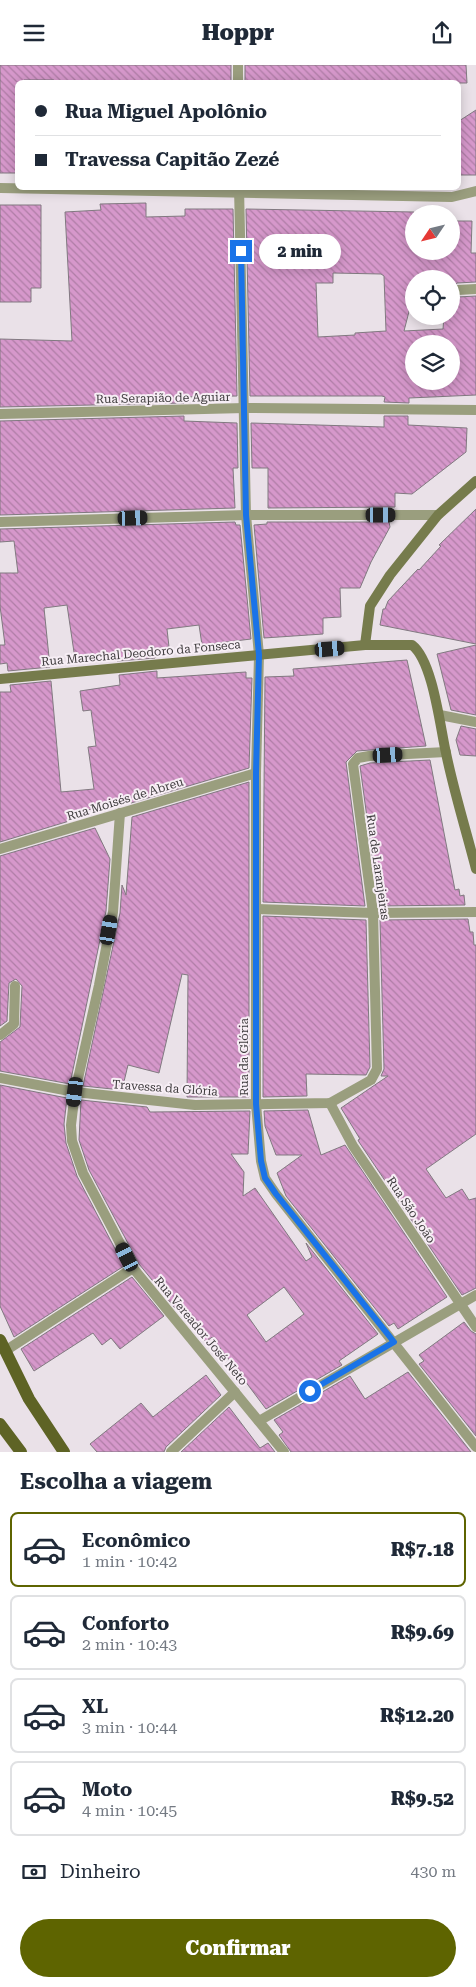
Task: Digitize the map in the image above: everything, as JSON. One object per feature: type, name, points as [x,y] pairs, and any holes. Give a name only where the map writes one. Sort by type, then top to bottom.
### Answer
[{"type":"main road","points":[[3,1345],[29,1399],[64,1452]]},
{"type":"main road","points":[[0,1424],[21,1452]]},
{"type":"street","points":[[238,65],[238,80]]},
{"type":"street","points":[[0,188],[15,188]]},
{"type":"street","points":[[239,190],[452,197],[476,191]]},
{"type":"street","name":"Rua da Glória","points":[[239,190],[246,515],[259,655],[256,773],[256,1104],[261,1161],[265,1178],[476,1447]]},
{"type":"street","points":[[460,290],[476,289]]},
{"type":"street","name":"Rua Serapião de Aguiar","points":[[0,414],[245,409],[476,411]]},
{"type":"street","points":[[365,645],[370,606],[390,575],[438,515],[476,481]]},
{"type":"street","points":[[0,522],[246,515],[438,515]]},
{"type":"street","name":"Rua Marechal Deodoro da Fonseca","points":[[0,679],[404,643],[412,645],[423,657],[440,715]]},
{"type":"street","points":[[476,722],[440,715],[446,752],[476,869]]},
{"type":"street","name":"Rua de Laranjeiras","points":[[330,1103],[371,1080],[377,1069],[373,913],[353,764],[358,758],[369,756],[446,752]]},
{"type":"street","name":"Rua Moisés de Abreu","points":[[0,849],[256,773]]},
{"type":"street","name":"Rua Vereador José Neto","points":[[120,813],[113,911],[99,985],[75,1092],[71,1125],[72,1141],[82,1173],[133,1269],[284,1452]]},
{"type":"street","points":[[257,909],[373,913],[476,912]]},
{"type":"street","points":[[0,1035],[14,1024],[15,986]]},
{"type":"street","name":"Travessa da Glória","points":[[0,1078],[75,1092],[195,1105],[330,1103]]},
{"type":"street","name":"Rua São João","points":[[330,1103],[353,1146],[459,1305],[476,1327]]},
{"type":"street","points":[[3,1345],[133,1269]]},
{"type":"street","points":[[259,1421],[476,1295]]},
{"type":"street","points":[[171,1452],[235,1392]]},
{"type":"building","points":[[0,65],[231,65],[231,80],[15,80],[15,173],[0,173]]},
{"type":"building","points":[[245,65],[466,65],[467,83],[461,83],[461,80],[245,80]]},
{"type":"building","points":[[476,110],[476,175],[461,175],[461,120]]},
{"type":"building","points":[[146,203],[146,217],[185,216],[185,209],[233,209],[237,396],[184,397],[184,403],[0,407],[0,339],[72,341],[65,212],[101,210],[100,204]]},
{"type":"building","points":[[0,205],[41,205],[41,288],[31,288],[31,302],[0,302]]},
{"type":"building","points":[[246,209],[405,212],[405,260],[460,260],[460,221],[472,221],[471,253],[476,253],[476,282],[460,283],[460,270],[405,270],[404,331],[443,329],[443,325],[460,325],[460,297],[476,296],[476,395],[409,398],[409,403],[384,402],[385,397],[250,396]],"holes":[[[333,273],[381,274],[384,276],[386,331],[318,337],[316,283],[333,283]]]},
{"type":"building","points":[[184,416],[184,421],[237,423],[238,468],[233,468],[235,508],[0,515],[0,421]]},
{"type":"building","points":[[384,416],[408,416],[408,425],[467,428],[466,452],[412,494],[395,493],[395,507],[268,508],[268,468],[252,468],[251,423],[384,427]]},
{"type":"building","points":[[476,509],[476,644],[380,625],[383,609],[385,609],[388,601],[441,546],[439,545]]},
{"type":"building","points":[[235,522],[236,525],[240,525],[251,639],[202,645],[199,625],[167,629],[169,647],[154,649],[155,658],[117,661],[116,654],[75,659],[67,605],[44,608],[50,667],[8,671],[7,663],[0,664],[0,645],[5,645],[0,606],[0,573],[18,573],[14,541],[0,542],[0,529]]},
{"type":"building","points":[[267,522],[389,522],[390,527],[371,562],[360,588],[340,588],[341,617],[323,618],[323,634],[264,638],[254,525],[267,524]]},
{"type":"building","points":[[476,645],[476,715],[451,710],[437,654]]},
{"type":"building","points":[[407,660],[426,746],[357,751],[346,762],[365,906],[263,902],[265,677],[294,676],[293,669]]},
{"type":"building","points":[[157,671],[157,678],[246,672],[246,678],[252,678],[249,768],[131,803],[131,800],[92,806],[92,809],[87,810],[89,815],[0,842],[0,692],[11,692],[10,685],[51,681],[61,792],[94,789],[88,747],[96,746],[91,710],[83,711],[80,691],[120,685],[119,675]]},
{"type":"building","points":[[461,726],[476,729],[476,756],[460,755],[456,740]]},
{"type":"building","points":[[430,760],[455,890],[459,889],[460,896],[464,895],[465,905],[379,906],[360,766],[370,763]]},
{"type":"building","points":[[249,782],[249,1097],[187,1097],[188,975],[182,974],[159,1073],[128,1065],[122,1090],[83,1086],[120,913],[122,885],[126,895],[132,817]]},
{"type":"building","points":[[95,828],[110,859],[106,911],[70,1084],[0,1071],[0,1042],[20,1027],[22,986],[16,979],[9,983],[7,1021],[0,1026],[0,856]]},
{"type":"building","points":[[263,916],[366,920],[370,1067],[366,1075],[306,1074],[307,1096],[263,1097]]},
{"type":"building","points":[[468,919],[470,932],[473,932],[474,945],[476,945],[476,1134],[426,1169],[446,1198],[462,1189],[469,1200],[476,1198],[476,1288],[462,1295],[359,1142],[358,1140],[360,1139],[341,1108],[388,1076],[381,1076],[384,1069],[380,920]]},
{"type":"building","points":[[0,1085],[67,1098],[64,1124],[66,1143],[77,1176],[124,1266],[14,1337],[0,1306]]},
{"type":"building","points":[[81,1100],[147,1107],[150,1112],[250,1111],[248,1154],[231,1154],[244,1172],[243,1196],[255,1188],[306,1261],[312,1257],[306,1243],[378,1334],[339,1361],[342,1365],[266,1409],[212,1337],[206,1342],[181,1309],[177,1306],[175,1308],[139,1264],[89,1170],[79,1140]],"holes":[[[284,1287],[304,1314],[266,1342],[247,1315]]]},
{"type":"building","points":[[308,1110],[321,1155],[345,1145],[447,1297],[398,1329],[394,1323],[389,1326],[286,1196],[277,1173],[302,1155],[276,1155],[265,1126],[264,1111]]},
{"type":"building","points":[[132,1277],[164,1316],[120,1349],[111,1338],[102,1345],[93,1333],[34,1371],[21,1349]]},
{"type":"building","points":[[464,1322],[476,1334],[476,1436],[419,1364],[424,1361],[419,1355]]},
{"type":"building","points":[[408,1372],[471,1452],[291,1452],[279,1435],[283,1432],[274,1420],[350,1376],[365,1399]]},
{"type":"building","points":[[206,1375],[221,1395],[166,1447],[164,1452],[97,1452],[90,1444],[141,1403],[153,1417]]},
{"type":"building","points":[[229,1407],[260,1448],[268,1443],[275,1452],[181,1452]]},
{"type":"route","points":[[241,251],[246,515],[259,655],[256,773],[256,1104],[261,1161],[265,1178],[276,1194],[394,1342],[310,1391]]}]
